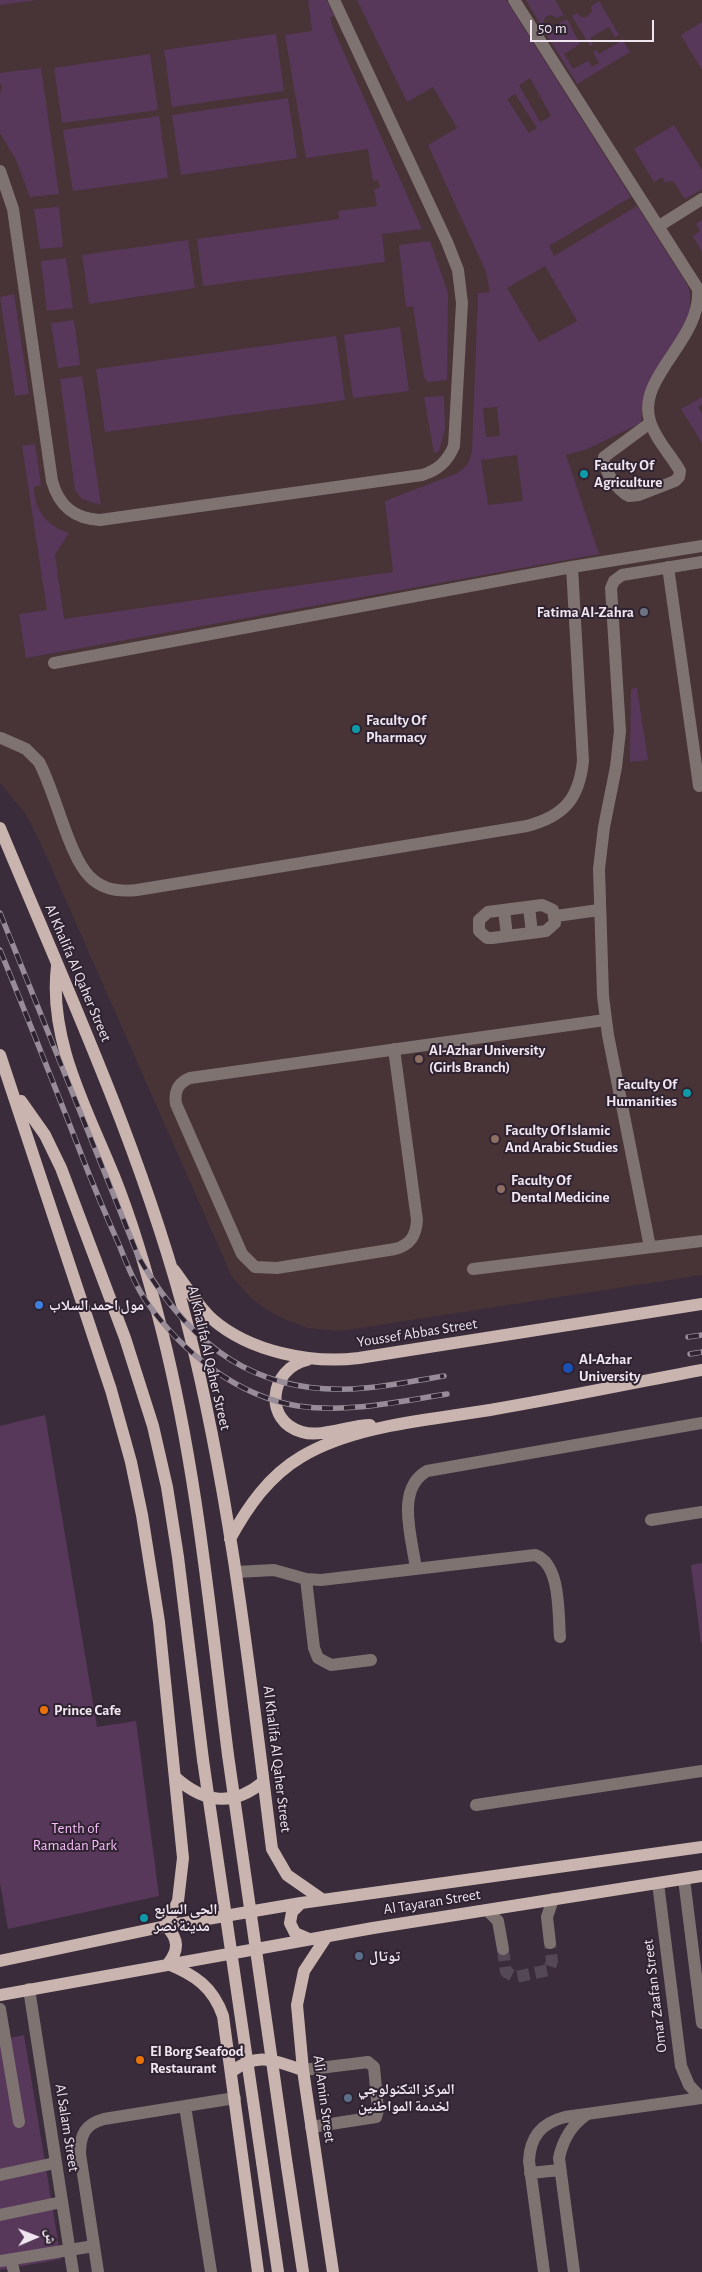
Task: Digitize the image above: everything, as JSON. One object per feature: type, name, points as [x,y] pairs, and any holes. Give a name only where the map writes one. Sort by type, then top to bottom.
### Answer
[{"type":"main road","name":"Al Khalifa Al Qaher Street","points":[[0,828],[128,1138],[188,1326],[236,1572],[272,1849],[276,1858],[294,1882],[323,1900]]},
{"type":"main road","points":[[58,966],[55,1004],[62,1040],[131,1226],[162,1329],[175,1382],[196,1504],[228,1755],[303,2272]]},
{"type":"main road","points":[[0,1055],[14,1090],[111,1390],[131,1462],[151,1569],[175,1777],[183,1872],[178,1901],[166,1926],[176,1940],[176,1949],[168,1964],[189,1972],[200,1980],[215,1998],[223,2016],[258,2272]]},
{"type":"main road","points":[[14,1090],[45,1135],[61,1168],[125,1338],[153,1426],[167,1487],[178,1557],[203,1760],[278,2272]]},
{"type":"main road","name":"Youssef Abbas Street","points":[[169,1264],[212,1318],[231,1331],[273,1350],[317,1360],[359,1358],[702,1304]]},
{"type":"main road","points":[[317,1360],[308,1360],[292,1366],[280,1378],[275,1395],[276,1404],[278,1412],[288,1425],[309,1434],[365,1425],[389,1427]]},
{"type":"main road","points":[[230,1538],[247,1508],[271,1480],[300,1457],[332,1441],[389,1427],[702,1370]]},
{"type":"main road","points":[[175,1777],[196,1792],[219,1799],[243,1795],[264,1782]]},
{"type":"main road","name":"Al Tayaran Street","points":[[0,1962],[166,1926],[323,1900],[702,1847]]},
{"type":"main road","name":"Al Tayaran Street","points":[[0,1995],[309,1939],[702,1876]]},
{"type":"main road","points":[[301,1904],[292,1912],[290,1923],[295,1933],[309,1939]]},
{"type":"main road","name":"Ali Amin Street","points":[[327,1936],[304,1971],[298,1994],[303,2070],[333,2272]]},
{"type":"main road","points":[[231,2072],[249,2061],[258,2059],[279,2061],[303,2070]]},
{"type":"street","points":[[0,171],[13,209],[52,481],[56,494],[63,506],[74,514],[86,519],[100,520],[433,472],[442,465],[454,446],[462,303],[458,270],[447,242],[334,0]]},
{"type":"street","points":[[514,0],[698,289],[700,306],[696,323],[666,367],[651,396],[648,414],[650,423],[680,474],[674,481],[639,495],[629,496],[618,487],[604,464],[604,457],[650,423]]},
{"type":"street","points":[[658,226],[702,199]]},
{"type":"street","points":[[54,664],[572,567],[702,546]]},
{"type":"street","points":[[650,1247],[605,1020],[599,910],[601,848],[619,750],[620,731],[611,588],[614,581],[622,575],[702,562]]},
{"type":"street","points":[[1,738],[19,744],[39,762],[83,868],[97,883],[116,891],[155,887],[527,826],[545,821],[561,811],[573,797],[581,779],[583,761],[572,567]]},
{"type":"street","points":[[668,567],[699,786]]},
{"type":"street","points":[[548,906],[556,916],[552,928],[507,936],[487,938],[479,931],[477,925],[482,915],[529,907],[548,906]]},
{"type":"street","points":[[529,907],[532,933]]},
{"type":"street","points":[[504,910],[507,936]]},
{"type":"street","points":[[556,916],[599,910]]},
{"type":"street","points":[[394,1049],[417,1220],[412,1240],[395,1250],[277,1268],[255,1267],[242,1254],[176,1104],[174,1096],[177,1088],[190,1078],[394,1049],[605,1020]]},
{"type":"street","points":[[473,1268],[702,1241]]},
{"type":"street","points":[[416,1569],[408,1496],[414,1481],[427,1471],[702,1424]]},
{"type":"street","points":[[650,1520],[702,1512]]},
{"type":"street","points":[[236,1572],[274,1570],[306,1579],[321,1580],[525,1555],[540,1557],[548,1563],[553,1573],[560,1637]]},
{"type":"street","points":[[306,1579],[314,1648],[318,1658],[331,1665],[371,1660]]},
{"type":"street","points":[[476,1804],[702,1771]]},
{"type":"street","points":[[684,1879],[702,2023]]},
{"type":"street","name":"Omar Zaafan Street","points":[[658,1883],[681,2066],[689,2085],[702,2100]]},
{"type":"street","points":[[550,1943],[547,1916],[554,1899]]},
{"type":"street","points":[[487,1910],[498,1921],[503,1949]]},
{"type":"street","name":"Al Salam Street","points":[[29,1989],[73,2272]]},
{"type":"street","points":[[0,2009],[19,2122]]},
{"type":"street","points":[[303,2070],[368,2062],[374,2067],[378,2110],[376,2118],[311,2127]]},
{"type":"street","points":[[98,2272],[80,2154],[80,2142],[84,2130],[92,2122],[104,2119],[234,2098]]},
{"type":"street","points":[[544,2272],[530,2173],[530,2147],[534,2136],[543,2126],[553,2120],[702,2100]]},
{"type":"street","points":[[185,2106],[211,2272]]},
{"type":"street","points":[[574,2272],[559,2158],[565,2138],[578,2121],[586,2115]]},
{"type":"street","points":[[0,2175],[55,2163]]},
{"type":"street","points":[[530,2173],[560,2170]]},
{"type":"street","points":[[0,2215],[62,2202]]},
{"type":"street","points":[[8,2264],[94,2246]]},
{"type":"shaded area","points":[[0,0],[702,0],[702,1275],[340,1331],[308,1328],[279,1317],[253,1300],[232,1277],[41,844],[25,813],[0,783]]},
{"type":"green space","points":[[0,0],[37,0],[0,5]]},
{"type":"green space","points":[[308,0],[327,0],[334,16],[330,17],[333,28],[422,229],[382,234],[385,262],[203,286],[197,239],[339,219],[338,211],[377,206],[374,189],[380,188],[378,180],[373,181],[368,149],[306,158],[285,35],[312,31]]},
{"type":"green space","points":[[357,0],[506,0],[631,197],[549,246],[554,256],[637,206],[688,286],[690,317],[643,403],[641,423],[587,449],[566,455],[599,554],[26,658],[19,614],[47,610],[22,446],[35,444],[41,485],[34,487],[39,510],[54,526],[69,533],[55,555],[64,619],[393,572],[385,501],[458,473],[468,464],[472,451],[478,293],[490,292],[486,272],[428,145],[457,128],[433,87],[407,102]],"holes":[[[530,78],[551,116],[540,122],[519,85]],[[515,94],[537,128],[529,133],[507,99]],[[545,266],[577,321],[539,342],[507,288]],[[497,407],[500,436],[486,437],[483,408]],[[517,455],[523,501],[488,505],[481,460]]]},
{"type":"green space","points":[[526,0],[555,0],[564,15],[557,18],[551,15],[546,16],[543,22],[545,27],[543,29]]},
{"type":"green space","points":[[599,1],[619,35],[615,37],[609,27],[590,38],[593,44],[590,46],[572,16],[577,13],[581,17],[587,17],[592,11],[591,6]]},
{"type":"green space","points":[[567,19],[580,44],[564,54],[573,69],[588,61],[592,67],[599,63],[593,52],[596,50],[599,54],[622,39],[630,52],[577,84],[545,32],[557,33],[560,23]]},
{"type":"green space","points":[[702,22],[702,70],[681,35]]},
{"type":"green space","points":[[276,34],[284,91],[172,107],[164,50]]},
{"type":"green space","points":[[150,54],[158,110],[62,123],[54,68]]},
{"type":"green space","points":[[41,68],[59,194],[30,197],[16,160],[0,133],[0,95],[2,86],[0,83],[0,73]]},
{"type":"green space","points":[[288,98],[297,158],[181,175],[172,115]]},
{"type":"green space","points":[[159,116],[168,178],[73,191],[63,130]]},
{"type":"green space","points":[[674,125],[702,170],[702,189],[685,199],[673,181],[665,182],[662,177],[654,182],[634,149]]},
{"type":"green space","points":[[59,207],[63,247],[40,249],[34,209]]},
{"type":"green space","points":[[702,220],[702,252],[693,236],[700,231],[696,224]]},
{"type":"green space","points":[[188,240],[195,288],[89,304],[82,255]]},
{"type":"green space","points":[[430,241],[448,293],[447,380],[428,382],[424,377],[413,306],[406,307],[399,245]]},
{"type":"green space","points":[[66,258],[73,308],[47,311],[41,261]]},
{"type":"green space","points":[[14,294],[29,394],[15,396],[0,297]]},
{"type":"green space","points":[[74,320],[80,365],[58,368],[51,323]]},
{"type":"green space","points":[[400,327],[409,391],[353,398],[344,335]]},
{"type":"green space","points":[[336,336],[345,400],[105,432],[96,369]]},
{"type":"green space","points":[[82,376],[101,505],[82,499],[75,490],[60,379]]},
{"type":"green space","points":[[444,396],[445,429],[439,451],[434,453],[424,397]]},
{"type":"green space","points":[[702,397],[702,404],[698,407],[702,414],[702,443],[681,409]]},
{"type":"green space","points":[[637,688],[648,760],[630,762],[631,689]]},
{"type":"green space","name":"Tenth of Ramadan Park","points":[[45,1415],[97,1727],[136,1721],[159,1896],[8,1929],[0,1883],[0,1426]]},
{"type":"green space","points":[[702,1563],[702,1642],[701,1643],[691,1565]]},
{"type":"green space","points":[[24,2035],[61,2259],[0,2270],[0,2040]]},
{"type":"tunnel","points":[[503,1949],[506,1972],[516,1977],[549,1970],[552,1961],[550,1943]]},
{"type":"railway","points":[[0,913],[139,1258],[159,1290],[181,1317],[205,1341],[231,1360],[260,1375],[292,1384],[327,1389],[365,1388],[444,1376]]},
{"type":"railway","points":[[0,950],[89,1174],[138,1288],[160,1319],[193,1354],[232,1382],[275,1401],[298,1406],[317,1408],[354,1407],[447,1394]]},
{"type":"railway","points":[[688,1337],[702,1335]]},
{"type":"railway","points":[[690,1354],[702,1352]]},
{"type":"place","name":"Faculty Of Agriculture","points":[[584,474]]},
{"type":"place","name":"Fatima Al-Zahra","points":[[644,612]]},
{"type":"place","name":"Faculty Of Pharmacy","points":[[356,729]]},
{"type":"place","name":"Al-Azhar University (Girls Branch)","points":[[419,1059]]},
{"type":"place","name":"Faculty Of Humanities","points":[[687,1093]]},
{"type":"place","name":"Faculty Of Islamic And Arabic Studies","points":[[495,1139]]},
{"type":"place","name":"Faculty Of Dental Medicine","points":[[501,1189]]},
{"type":"place","name":"مول احمد السلاب","points":[[39,1305]]},
{"type":"place","name":"Al-Azhar University","points":[[568,1368]]},
{"type":"place","name":"Prince Cafe","points":[[44,1710]]},
{"type":"place","name":"الحى السابع مدينة نصر","points":[[144,1918]]},
{"type":"place","name":"توتال","points":[[359,1956]]},
{"type":"place","name":"El Borg Seafood Restaurant","points":[[140,2060]]},
{"type":"place","name":"المركز التكنولوجي لخدمة المواطنين","points":[[348,2098]]}]
